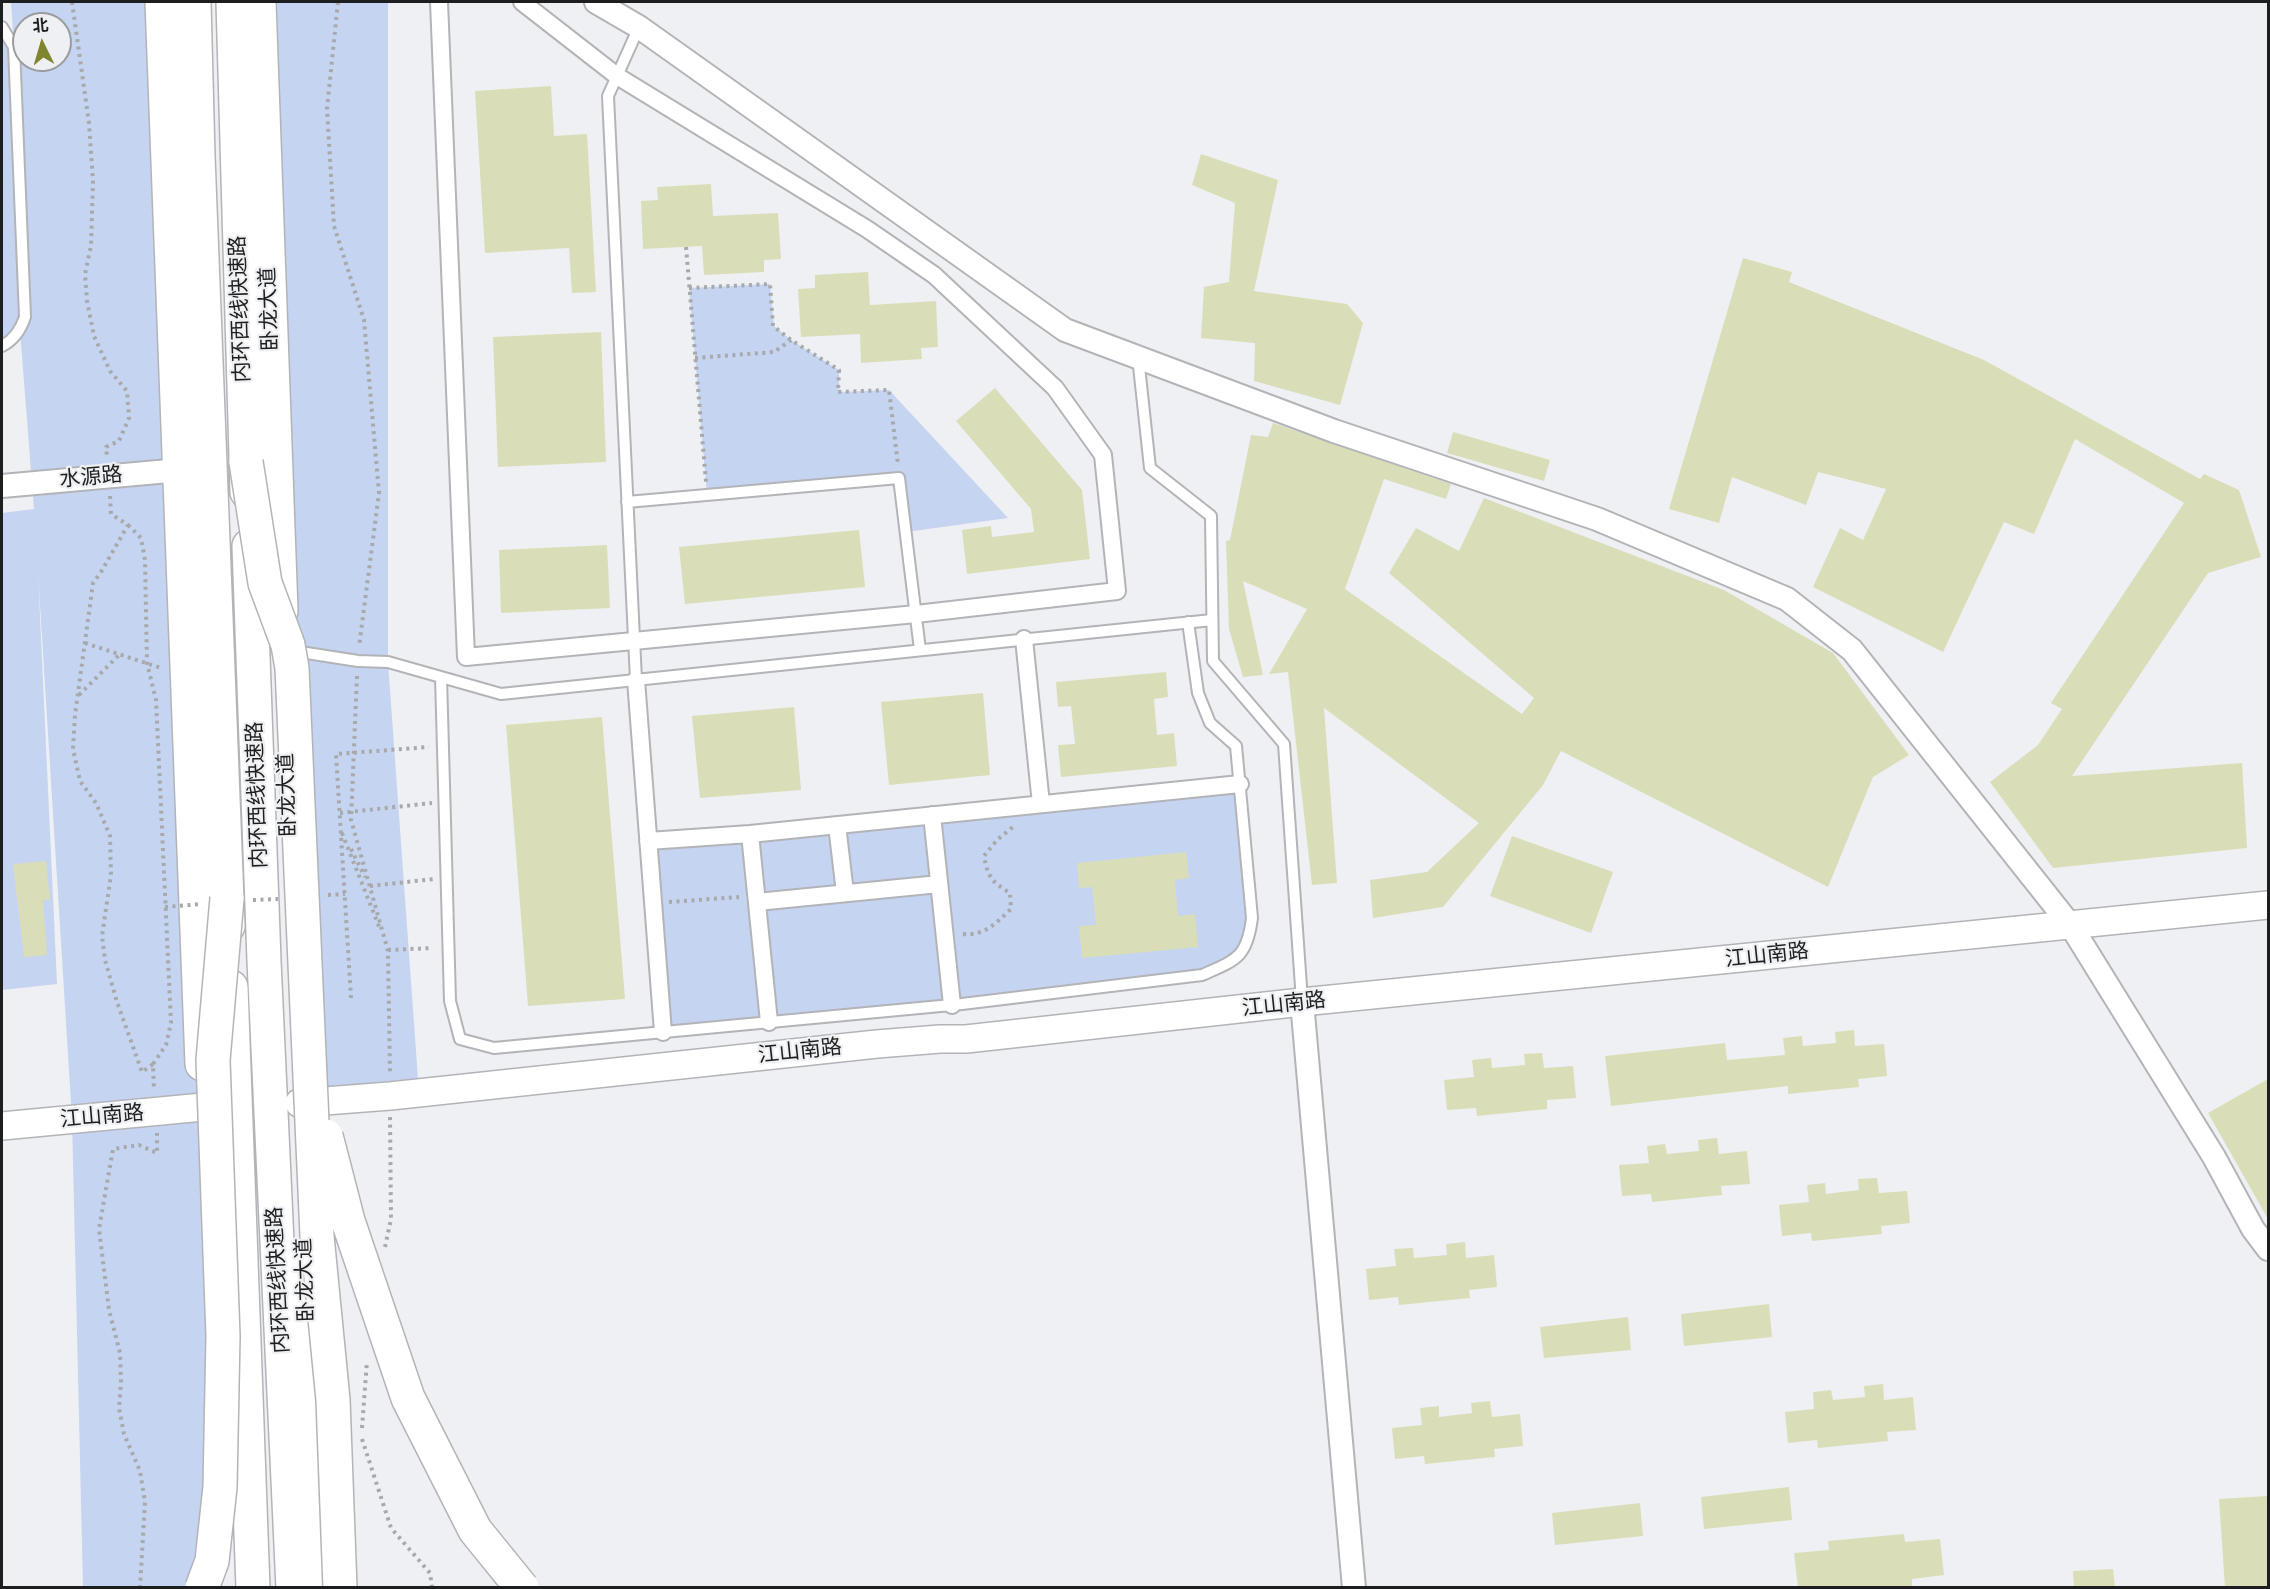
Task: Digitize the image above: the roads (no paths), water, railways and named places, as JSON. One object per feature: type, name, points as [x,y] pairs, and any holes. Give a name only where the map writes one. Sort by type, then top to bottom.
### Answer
[{"type":"highway","points":[[142,2],[149,179],[178,427]]},
{"type":"highway","points":[[162,2],[220,1587]]},
{"type":"highway","name":"内环西线快速路","points":[[194,2],[253,1587]]},
{"type":"highway","name":"内环西线快速路","points":[[234,2],[246,462],[264,961],[294,1587]]},
{"type":"highway","name":"卧龙大道","points":[[259,2],[319,1587]]},
{"type":"highway","points":[[267,210],[272,2]]},
{"type":"highway","points":[[246,462],[265,583],[288,645],[292,668],[317,1236],[333,1400],[340,1587]]},
{"type":"highway","points":[[202,1587],[212,1561],[220,1487],[223,1336],[213,1060],[227,898]]},
{"type":"highway","points":[[309,1065],[348,1221],[408,1398],[475,1530],[522,1587]]},
{"type":"street","points":[[439,2],[466,657],[916,614],[1117,591],[1103,454],[1055,388],[934,275],[867,229],[617,76],[522,2]]},
{"type":"street","points":[[596,2],[639,27],[1065,330],[1334,430],[1598,519],[1787,599],[1852,650],[2071,926],[2214,1157],[2253,1229],[2268,1249]]},
{"type":"street","name":"水源路","points":[[2,486],[180,470]]},
{"type":"street","points":[[1024,639],[1041,804]]},
{"type":"street","points":[[636,680],[663,1032]]},
{"type":"street","points":[[648,841],[750,834],[1240,784]]},
{"type":"street","points":[[932,815],[952,1005]]},
{"type":"street","points":[[837,825],[845,893]]},
{"type":"street","points":[[750,834],[769,1022]]},
{"type":"street","points":[[757,898],[939,884]]},
{"type":"street","name":"江山南路","points":[[300,1103],[390,1096],[877,1044],[966,1039],[1302,1002],[2268,905]]},
{"type":"street","points":[[1302,1002],[1354,1587]]},
{"type":"street","name":"江山南路","points":[[2,1126],[203,1107]]},
{"type":"lane","points":[[2,27],[14,47],[25,316],[20,330],[2,346]]},
{"type":"lane","points":[[636,680],[608,96],[639,27]]},
{"type":"lane","points":[[1138,357],[1150,468],[1211,516],[1213,661],[1284,744],[1302,1002]]},
{"type":"lane","points":[[627,502],[899,478],[920,650]]},
{"type":"lane","points":[[282,649],[358,662],[388,662],[501,694],[1212,620]]},
{"type":"lane","points":[[441,677],[450,1001],[460,1038],[494,1048],[952,1005],[1202,975],[1235,960],[1249,940],[1251,918],[1236,746],[1210,723],[1198,693],[1188,622]]}]
